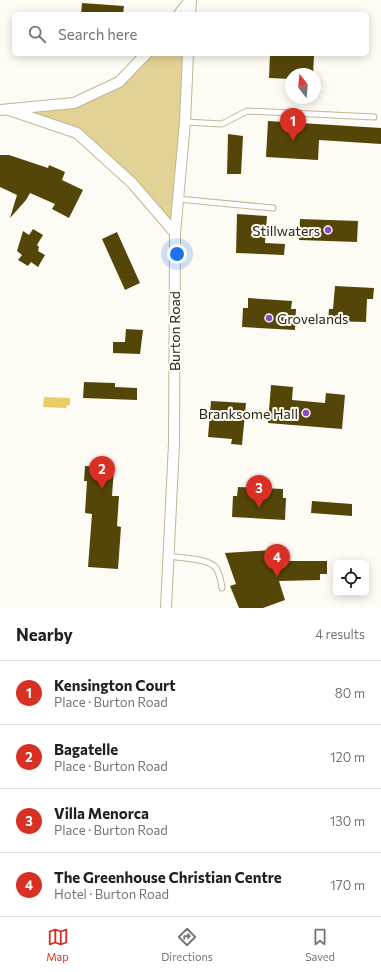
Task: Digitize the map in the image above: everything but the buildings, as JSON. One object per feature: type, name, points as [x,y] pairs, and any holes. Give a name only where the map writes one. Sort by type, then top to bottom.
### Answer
[{"type":"street","points":[[181,12],[190,0]]},
{"type":"street","points":[[190,0],[190,12]]},
{"type":"street","points":[[4,110],[74,103],[119,82],[144,56]]},
{"type":"street","name":"Burton Road","points":[[166,608],[174,444],[175,233],[185,122],[188,56]]},
{"type":"street","points":[[4,110],[76,133],[132,183],[175,233]]},
{"type":"lane","points":[[185,122],[222,124],[247,111],[374,118]]},
{"type":"lane","points":[[178,199],[273,208]]},
{"type":"lane","points":[[168,556],[207,561],[214,566],[218,572],[222,588]]},
{"type":"shaded area","points":[[144,56],[188,56],[175,233],[77,133],[13,110],[74,103],[119,82]]},
{"type":"shaded area","points":[[44,397],[70,398],[70,405],[67,405],[66,408],[43,407]]},
{"type":"place","name":"Kensington Court","points":[[293,141]]},
{"type":"place","name":"Stillwaters","points":[[328,230]]},
{"type":"place","name":"Grovelands","points":[[269,318]]},
{"type":"place","name":"Branksome Hall","points":[[306,413]]},
{"type":"place","name":"Bagatelle","points":[[102,489]]},
{"type":"place","name":"Villa Menorca","points":[[259,508]]},
{"type":"place","name":"The Greenhouse Christian Centre","points":[[277,577]]}]
